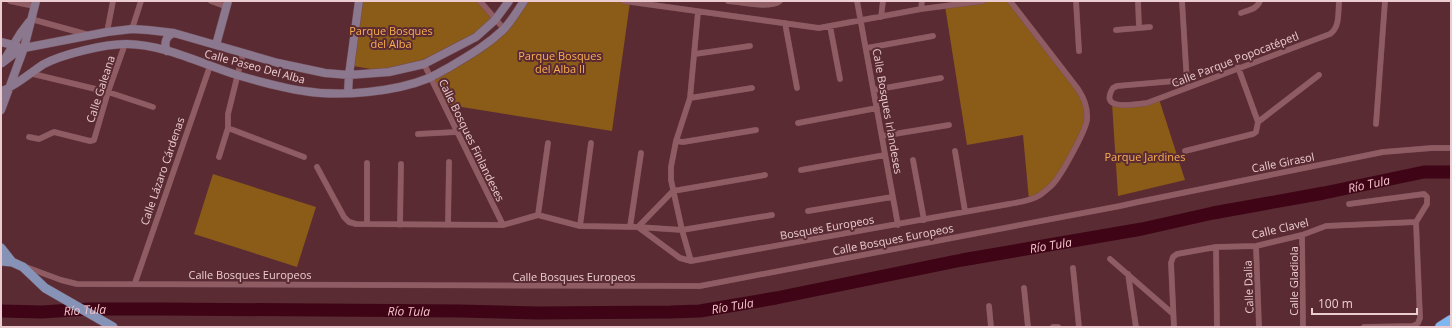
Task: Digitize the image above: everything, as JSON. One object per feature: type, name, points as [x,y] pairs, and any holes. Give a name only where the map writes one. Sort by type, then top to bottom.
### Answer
[{"type":"highway","points":[[1440,327],[1451,320]]},
{"type":"main road","points":[[1,248],[12,262]]},
{"type":"main road","points":[[1,261],[12,262],[23,267],[45,288],[113,327]]},
{"type":"street","points":[[1,110],[5,90],[24,48],[35,3],[10,1]]},
{"type":"street","points":[[106,32],[113,1]]},
{"type":"street","points":[[132,29],[141,1]]},
{"type":"street","points":[[211,1],[227,4],[216,45]]},
{"type":"street","points":[[348,92],[359,1]]},
{"type":"street","points":[[480,1],[504,29]]},
{"type":"street","name":"Calle Paseo Del Alba","points":[[2,64],[15,53],[24,48],[106,32],[132,29],[174,33],[303,69],[324,73],[349,75],[389,72],[424,64],[476,37],[495,20],[509,1]]},
{"type":"street","name":"Calle Paseo Del Alba","points":[[5,90],[46,63],[104,46],[125,44],[147,46],[167,51],[237,75],[305,92],[348,92],[393,89],[430,78],[477,51],[504,29],[524,1]]},
{"type":"street","points":[[624,1],[818,28],[983,1]]},
{"type":"street","points":[[728,1],[770,5],[780,1]]},
{"type":"street","name":"Calle Bosques Irlandeses","points":[[857,1],[898,225]]},
{"type":"street","points":[[881,17],[883,1]]},
{"type":"street","points":[[921,10],[922,1]]},
{"type":"street","name":"Bosques Europeos","points":[[691,261],[898,225],[1029,200],[1041,194],[1053,184],[1060,174],[1085,128],[1087,120],[1086,109],[1084,98],[1078,88],[1010,1]]},
{"type":"street","points":[[1076,1],[1079,51]]},
{"type":"street","points":[[1138,1],[1139,28]]},
{"type":"street","points":[[1182,1],[1187,87]]},
{"type":"street","points":[[1241,13],[1259,6],[1260,1]]},
{"type":"street","name":"Calle Parque Popocatépetl","points":[[1186,80],[1117,86],[1113,88],[1110,93],[1110,98],[1112,103],[1120,106],[1146,103],[1238,67],[1330,34],[1334,31],[1337,25],[1339,1]]},
{"type":"street","points":[[1376,124],[1385,1]]},
{"type":"street","points":[[691,261],[673,191],[671,166],[676,141],[690,98],[698,12]]},
{"type":"street","points":[[30,20],[91,35]]},
{"type":"street","points":[[2,64],[30,20]]},
{"type":"street","points":[[785,23],[797,88]]},
{"type":"street","points":[[830,26],[840,79]]},
{"type":"street","points":[[1116,30],[1150,27]]},
{"type":"street","points":[[167,51],[165,44],[167,38],[170,34],[174,33]]},
{"type":"street","points":[[866,48],[933,36]]},
{"type":"street","points":[[1,42],[24,48]]},
{"type":"street","name":"Calle Galeana","points":[[29,137],[39,139],[54,132],[90,141],[94,140],[108,92],[125,44]]},
{"type":"street","points":[[695,54],[750,46]]},
{"type":"street","points":[[219,157],[228,128],[228,114],[243,53]]},
{"type":"street","name":"Calle Bosques Finlandeses","points":[[424,64],[456,132],[503,225]]},
{"type":"street","name":"Calle Lázaro Cárdenas","points":[[135,283],[210,66]]},
{"type":"street","points":[[1185,151],[1256,132],[1258,122],[1238,67]]},
{"type":"street","points":[[29,73],[108,92],[153,107]]},
{"type":"street","points":[[1258,122],[1319,75]]},
{"type":"street","points":[[874,90],[941,78]]},
{"type":"street","points":[[690,98],[752,88]]},
{"type":"street","points":[[798,123],[877,108]]},
{"type":"street","points":[[882,136],[948,125]]},
{"type":"street","points":[[228,128],[304,157]]},
{"type":"street","points":[[676,141],[683,142],[756,130]]},
{"type":"street","points":[[418,134],[456,132]]},
{"type":"street","points":[[538,215],[548,143]]},
{"type":"street","points":[[580,226],[591,143]]},
{"type":"street","name":"Calle Girasol","points":[[1120,206],[1383,152],[1451,148]]},
{"type":"street","points":[[955,151],[965,211]]},
{"type":"street","points":[[630,227],[641,154]]},
{"type":"street","points":[[801,170],[885,155]]},
{"type":"street","points":[[913,160],[924,220]]},
{"type":"street","points":[[448,225],[449,162]]},
{"type":"street","points":[[367,163],[367,224]]},
{"type":"street","points":[[400,225],[401,164]]},
{"type":"street","points":[[317,167],[344,217],[349,222],[356,224],[503,225],[538,215],[580,226],[638,227],[682,230],[772,215]]},
{"type":"street","points":[[638,227],[673,191],[765,175]]},
{"type":"street","points":[[1349,204],[1424,194],[1428,197],[1427,204],[1416,222],[1420,318],[1418,324],[1413,326],[1364,327]]},
{"type":"street","points":[[808,211],[892,197]]},
{"type":"street","name":"Calle Bosques Europeos","points":[[23,267],[73,283],[700,286],[1120,206]]},
{"type":"street","name":"Calle Clavel","points":[[1172,313],[1171,263],[1173,257],[1177,254],[1216,247],[1256,246],[1302,235],[1326,226],[1416,222]]},
{"type":"street","points":[[638,227],[680,258],[691,261]]},
{"type":"street","name":"Calle Gladiola","points":[[1302,235],[1303,327]]},
{"type":"street","name":"Calle Dalia","points":[[1256,246],[1259,327]]},
{"type":"street","points":[[1216,247],[1217,327]]},
{"type":"street","points":[[1110,259],[1172,313],[1174,327]]},
{"type":"street","points":[[1073,268],[1079,327]]},
{"type":"street","points":[[1128,274],[1136,327]]},
{"type":"street","points":[[1024,288],[1028,327]]},
{"type":"street","points":[[989,306],[991,327]]},
{"type":"street","points":[[1053,327],[1058,327]]},
{"type":"green space","name":"Parque Bosques del Alba","points":[[359,1],[480,1],[495,20],[476,37],[424,64],[389,72],[353,66]]},
{"type":"green space","name":"Parque Bosques del Alba II","points":[[524,1],[630,2],[612,131],[443,104],[430,78],[504,29]]},
{"type":"green space","points":[[983,1],[1010,1],[1078,88],[1086,109],[1085,129],[1053,185],[1029,200],[1023,135],[967,145],[945,6]]},
{"type":"green space","name":"Parque Jardines","points":[[1159,99],[1185,180],[1118,196],[1112,103],[1120,106]]},
{"type":"green space","points":[[213,174],[316,207],[297,267],[194,234]]},
{"type":"waterway","name":"Río Tula","points":[[1,311],[42,312],[89,309],[460,311],[538,313],[700,311],[776,298],[962,260],[1142,229],[1213,213],[1324,193],[1424,172],[1451,172]]}]
